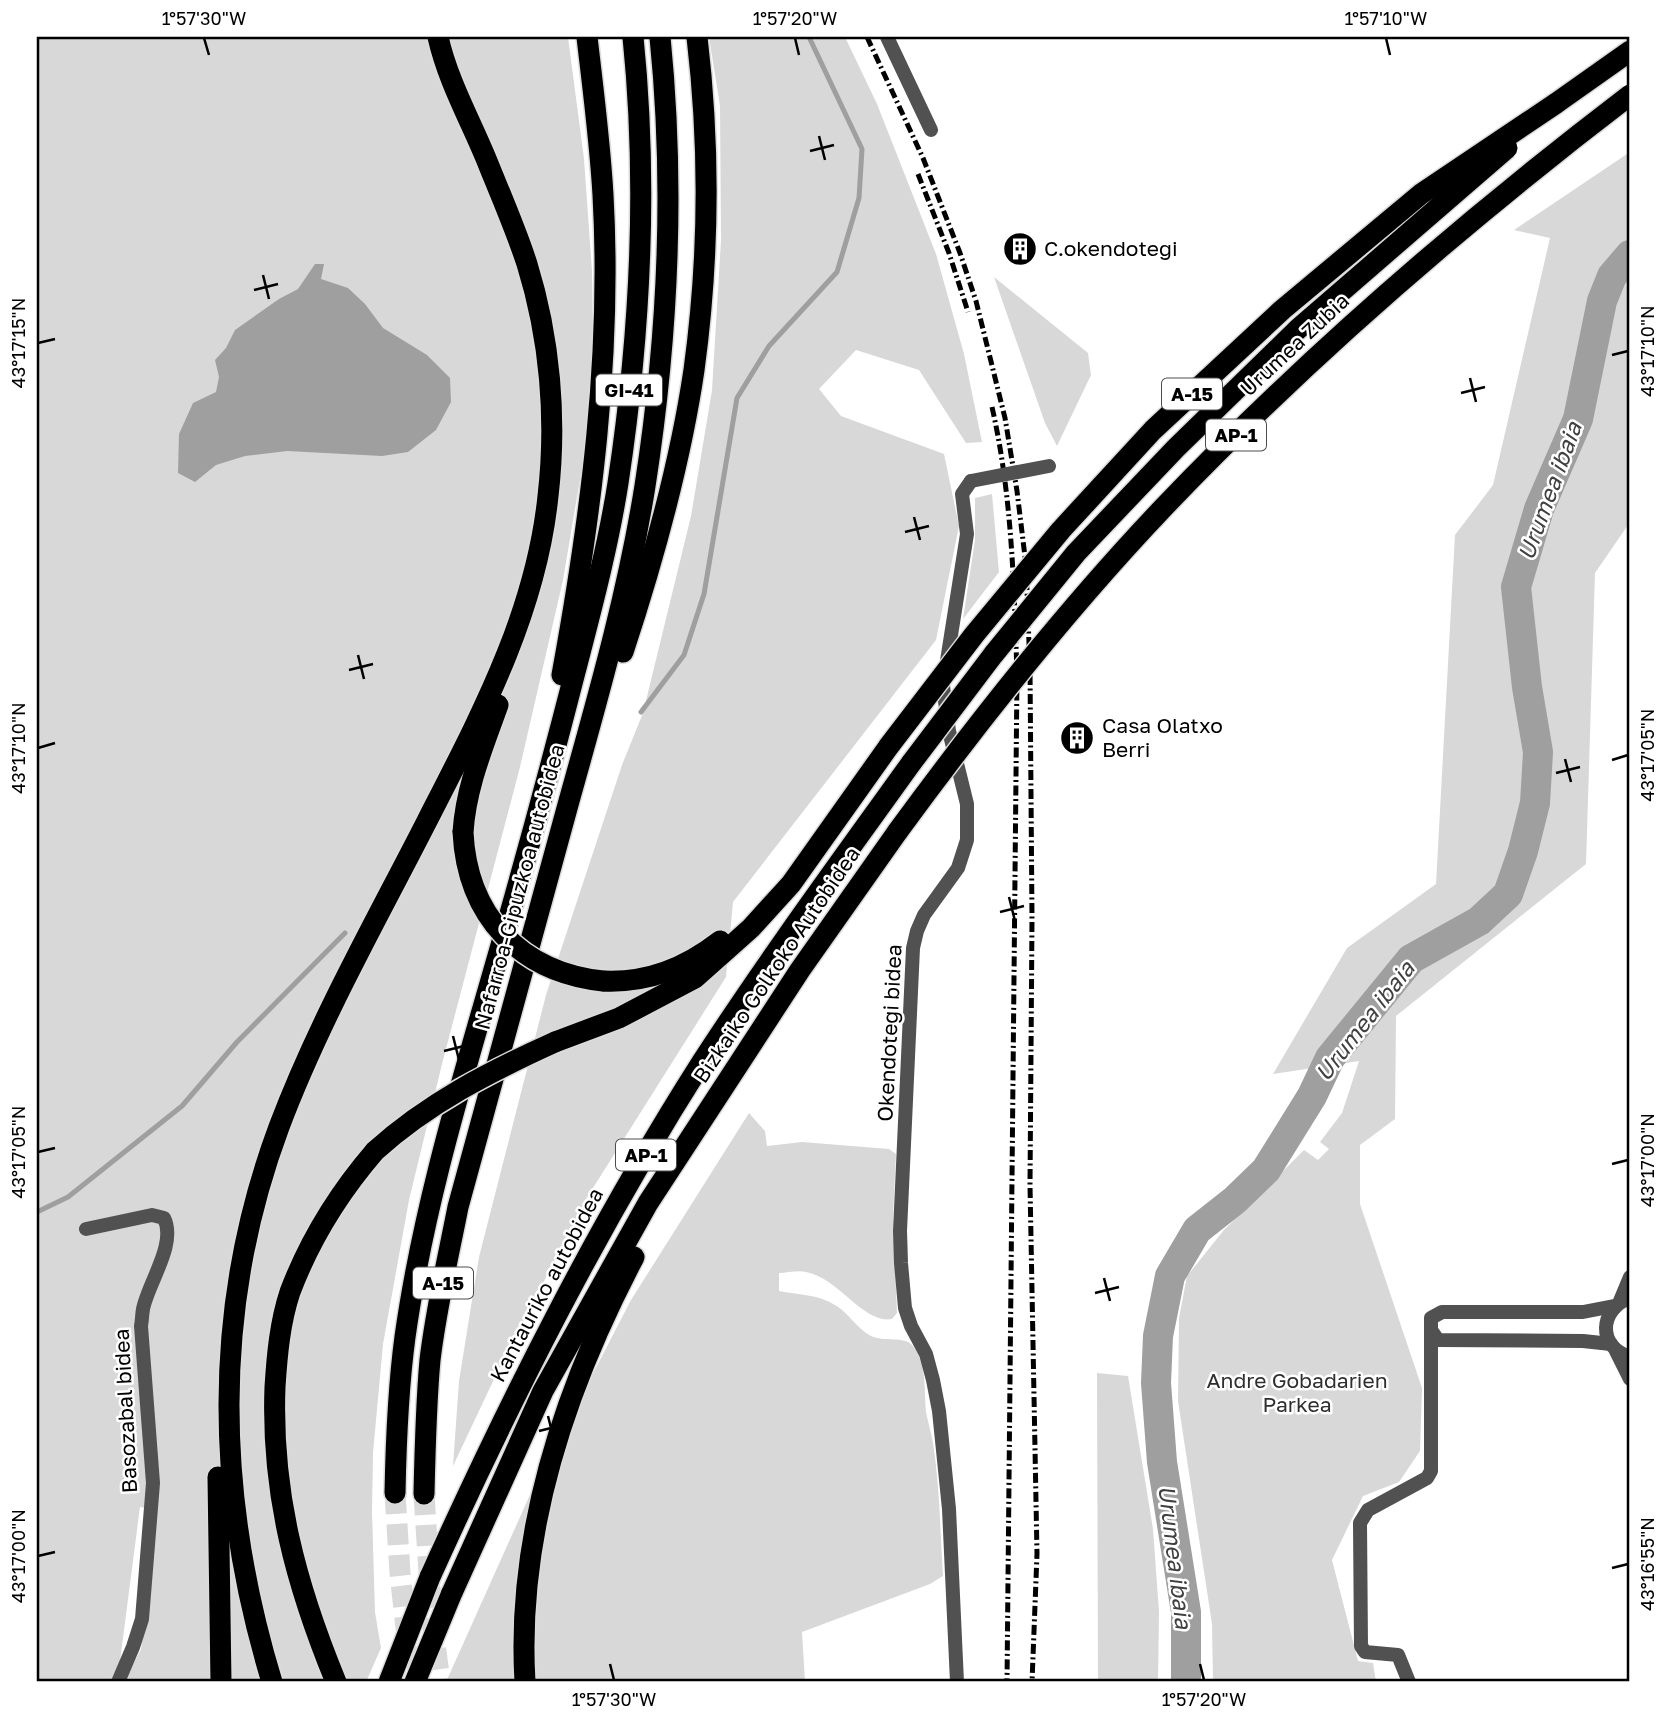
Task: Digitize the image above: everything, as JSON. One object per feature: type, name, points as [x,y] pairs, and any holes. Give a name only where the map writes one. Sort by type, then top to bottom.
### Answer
[{"type":"highway","points":[[272,1682],[250,1605],[239,1547],[231,1477],[228,1410],[232,1329],[239,1275],[254,1208],[279,1128],[323,1026],[498,679],[524,608],[543,535],[551,460],[550,382],[538,305],[528,267],[500,192],[448,72],[438,37]]},
{"type":"highway","points":[[559,737],[556,705],[575,600],[598,434],[603,347],[603,196],[587,37]]},
{"type":"highway","name":"GI-41","points":[[559,737],[595,597],[617,485],[633,358],[639,274],[640,186],[633,37]]},
{"type":"highway","name":"GI-41","points":[[596,707],[623,600],[645,489],[660,362],[666,278],[667,188],[660,37]]},
{"type":"highway","points":[[596,707],[614,680],[629,635],[681,443],[694,369],[704,257],[704,121],[697,37]]},
{"type":"highway","name":"Urumea Zubia","points":[[912,762],[993,655],[1076,553],[1176,448],[1298,329],[1477,176],[1555,104],[1630,51]]},
{"type":"highway","name":"Urumea Zubia","points":[[898,831],[966,738],[1059,625],[1162,509],[1249,421],[1328,345],[1498,199],[1630,95]]},
{"type":"highway","name":"A-15","points":[[853,795],[974,635],[1061,530],[1153,429],[1282,310],[1421,194],[1555,104]]},
{"type":"highway","points":[[498,679],[498,706],[474,771],[464,812],[464,851],[474,888],[492,921],[504,936],[534,960],[568,976],[621,982],[657,976],[689,961],[719,942],[757,908],[853,795]]},
{"type":"highway","name":"Nafarroa-Gipuzkoa autobidea","points":[[424,1493],[425,1417],[431,1357],[441,1288],[458,1207],[596,707]]},
{"type":"highway","name":"Nafarroa-Gipuzkoa autobidea","points":[[395,1493],[405,1338],[418,1259],[467,1063],[559,737]]},
{"type":"highway","name":"Kantauriko autobidea","points":[[389,1682],[430,1577],[486,1453],[576,1277],[702,1063],[776,952],[912,762]]},
{"type":"highway","points":[[336,1682],[300,1588],[280,1495],[274,1409],[277,1351],[289,1295],[306,1253],[345,1186],[375,1151],[404,1124],[444,1098],[488,1072],[555,1042],[619,1018],[695,978],[751,928],[783,893],[853,795]]},
{"type":"highway","name":"Bizkaiko Golkoko Autobidea","points":[[698,1126],[800,970],[898,831]]},
{"type":"highway","points":[[525,1682],[526,1591],[543,1485],[554,1448],[582,1367],[607,1309],[698,1126]]},
{"type":"highway","name":"AP-1","points":[[415,1682],[543,1391],[648,1203],[698,1126]]},
{"type":"highway","points":[[221,1682],[218,1435],[228,1410]]},
{"type":"street","points":[[887,37],[931,130]]},
{"type":"street","name":"Okendotegi bidea","points":[[957,1682],[950,1521],[939,1410],[926,1354],[905,1308],[900,1231],[914,948],[917,930],[924,915],[958,867],[967,840],[967,804],[948,732],[943,686],[967,534],[962,494],[971,481],[1049,466]]},
{"type":"street","name":"Basozabal bidea","points":[[86,1228],[152,1215],[164,1218],[169,1227],[166,1244],[143,1309],[141,1326],[153,1483],[142,1619],[118,1682]]},
{"type":"street","points":[[1630,1277],[1622,1302],[1607,1320],[1606,1329],[1630,1379]]},
{"type":"street","points":[[1409,1682],[1398,1655],[1371,1654],[1365,1652],[1361,1646],[1360,1522],[1368,1510],[1427,1478],[1431,1471],[1432,1318],[1441,1312],[1583,1312],[1622,1302]]},
{"type":"street","points":[[1431,1330],[1438,1340],[1583,1341],[1613,1347],[1630,1357]]},
{"type":"green space","points":[[37,37],[568,37],[584,159],[592,271],[593,352],[589,426],[563,580],[520,767],[409,1200],[383,1344],[373,1453],[372,1512],[375,1612],[381,1648],[366,1682],[124,1682],[141,1649],[153,1561],[155,1510],[140,1507],[120,1661],[110,1682],[37,1682]]},
{"type":"green space","points":[[709,37],[845,37],[877,104],[936,254],[964,354],[982,442],[966,443],[919,370],[856,350],[819,389],[841,416],[944,454],[959,526],[936,640],[733,902],[726,977],[586,1199],[453,1466],[459,1381],[479,1257],[546,995],[622,765],[643,713],[691,516],[712,390],[721,240],[720,106]]},
{"type":"green space","name":"Andre Gobadarien Parkea","points":[[1630,152],[1630,522],[1595,573],[1586,864],[1396,1016],[1395,1119],[1360,1145],[1360,1204],[1422,1388],[1420,1451],[1399,1482],[1363,1496],[1332,1560],[1358,1661],[1373,1663],[1376,1682],[1213,1682],[1212,1624],[1178,1401],[1179,1318],[1187,1276],[1224,1230],[1304,1150],[1318,1160],[1329,1149],[1320,1142],[1342,1113],[1359,1061],[1273,1074],[1347,948],[1436,884],[1455,535],[1493,485],[1550,238],[1514,230]]},
{"type":"green space","points":[[994,277],[1088,353],[1091,375],[1057,446],[1045,423]]},
{"type":"green space","points":[[992,494],[999,572],[963,619],[975,540],[975,498]]},
{"type":"green space","points":[[749,1113],[765,1131],[767,1146],[802,1142],[889,1149],[896,1154],[893,1217],[897,1313],[892,1319],[871,1315],[829,1283],[806,1272],[779,1273],[779,1291],[828,1301],[840,1308],[871,1336],[909,1342],[917,1352],[925,1386],[926,1412],[935,1460],[943,1576],[930,1584],[802,1632],[805,1682],[446,1682],[529,1497],[631,1300]]},
{"type":"green space","points":[[1097,1373],[1128,1376],[1153,1529],[1159,1612],[1158,1682],[1098,1682]]},
{"type":"shaded area","points":[[315,264],[324,264],[321,279],[348,288],[365,304],[383,328],[427,355],[450,378],[451,402],[436,430],[408,452],[382,456],[287,451],[245,456],[216,465],[195,482],[178,473],[179,434],[193,403],[216,392],[219,377],[215,360],[226,348],[235,330],[298,289]]},
{"type":"waterway","points":[[641,712],[684,655],[704,594],[737,398],[769,346],[837,272],[859,198],[862,149],[809,37]]},
{"type":"waterway","name":"Urumea ibaia","points":[[1186,1682],[1186,1612],[1162,1462],[1156,1383],[1158,1336],[1170,1276],[1197,1230],[1235,1200],[1266,1170],[1312,1096],[1330,1058],[1411,959],[1479,921],[1508,894],[1523,851],[1535,803],[1538,752],[1527,687],[1516,587],[1539,509],[1578,419],[1602,301],[1612,276],[1630,255]]},
{"type":"waterway","points":[[37,1212],[68,1197],[182,1106],[237,1042],[345,933]]},
{"type":"tunnel","points":[[395,1493],[400,1573],[412,1682]]},
{"type":"tunnel","points":[[424,1494],[432,1620],[440,1682]]},
{"type":"railway","points":[[867,37],[923,158],[976,301],[1005,418],[1026,565],[1030,669],[1032,919],[1030,1185],[1037,1554],[1032,1682]]},
{"type":"railway","points":[[918,174],[949,253],[968,312]]},
{"type":"railway","points":[[992,407],[1008,507],[1017,675],[1007,1682]]},
{"type":"place","name":"C.okendotegi","points":[[1020,249]]},
{"type":"place","name":"Casa Olatxo Berri","points":[[1077,738]]}]
